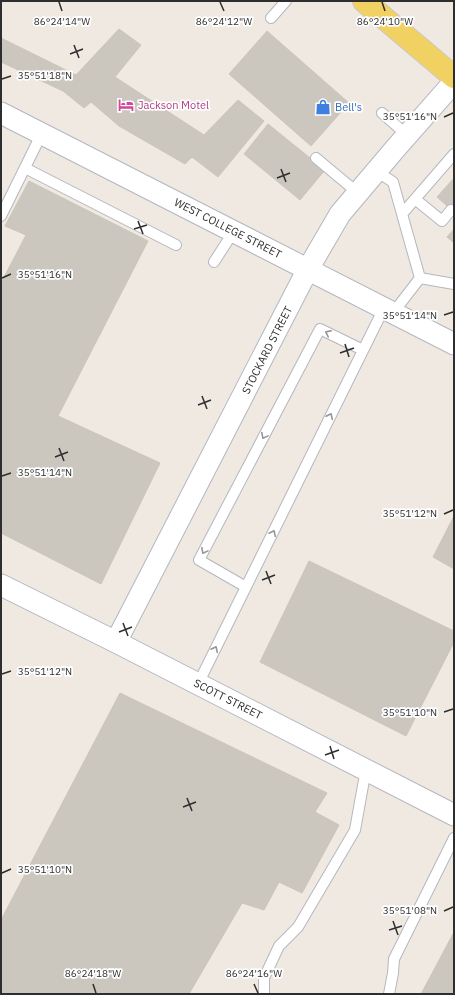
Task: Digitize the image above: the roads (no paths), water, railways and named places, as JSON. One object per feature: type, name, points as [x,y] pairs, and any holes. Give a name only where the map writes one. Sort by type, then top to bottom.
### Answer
[{"type":"main road","points":[[364,1],[454,77]]},
{"type":"street","name":"STOCKARD STREET","points":[[116,642],[308,269],[340,214],[454,82]]},
{"type":"street","name":"WEST COLLEGE STREET","points":[[1,113],[454,344]]},
{"type":"street","name":"SCOTT STREET","points":[[1,585],[116,642],[454,815]]},
{"type":"lane","points":[[271,18],[286,1]]},
{"type":"lane","points":[[382,113],[407,135]]},
{"type":"lane","points":[[1,216],[42,134]]},
{"type":"lane","points":[[402,214],[454,154]]},
{"type":"lane","points":[[316,158],[358,193]]},
{"type":"lane","points":[[25,168],[176,245]]},
{"type":"lane","points":[[376,171],[393,182],[420,278]]},
{"type":"lane","points":[[415,199],[442,220],[451,210]]},
{"type":"lane","points":[[214,262],[234,232]]},
{"type":"lane","points":[[420,278],[454,284]]},
{"type":"lane","points":[[198,684],[363,350],[389,311],[420,278]]},
{"type":"lane","points":[[246,587],[199,560],[320,329],[363,350]]},
{"type":"lane","points":[[264,994],[264,978],[279,946],[298,927],[355,830],[366,769]]},
{"type":"lane","points":[[389,994],[394,959],[450,857],[454,838]]},
{"type":"place","name":"Jackson Motel","points":[[126,105]]},
{"type":"place","name":"Bell's","points":[[323,107]]}]
